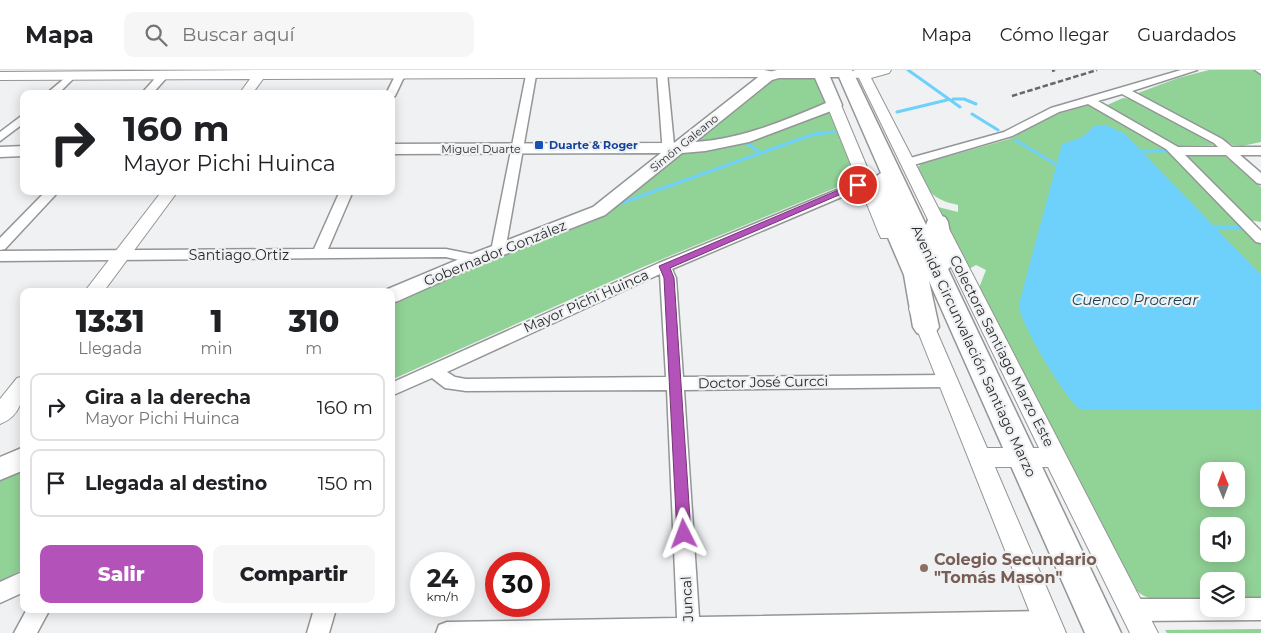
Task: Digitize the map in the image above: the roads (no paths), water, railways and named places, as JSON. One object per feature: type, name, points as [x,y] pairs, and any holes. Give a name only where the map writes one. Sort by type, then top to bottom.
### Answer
[{"type":"highway","name":"Avenida Circunvalación Santiago Marzo","points":[[843,72],[875,180],[1084,633]]},
{"type":"highway","name":"Avenida Circunvalación Santiago Marzo","points":[[843,72],[995,397],[1003,457],[1103,633]]},
{"type":"highway","points":[[875,180],[916,275],[926,327]]},
{"type":"highway","points":[[937,222],[941,259],[976,337],[995,397]]},
{"type":"main road","points":[[762,73],[843,72],[834,105]]},
{"type":"main road","name":"Simón Galeano","points":[[599,211],[762,73]]},
{"type":"main road","name":"Miguel Duarte","points":[[395,150],[672,150],[707,146],[753,136],[834,105]]},
{"type":"main road","points":[[0,152],[20,151]]},
{"type":"main road","name":"Gobernador González","points":[[395,294],[498,250],[599,211]]},
{"type":"main road","points":[[0,468],[20,460]]},
{"type":"street","points":[[843,72],[885,70]]},
{"type":"street","points":[[908,163],[1008,134],[1051,112],[1192,70]]},
{"type":"street","points":[[0,76],[71,76],[121,73],[164,76],[261,72],[762,73]]},
{"type":"street","points":[[248,90],[261,72]]},
{"type":"street","points":[[394,90],[405,72]]},
{"type":"street","points":[[498,250],[532,72]]},
{"type":"street","name":"Colectora Santiago Marzo Este","points":[[843,72],[908,163],[1138,622]]},
{"type":"street","points":[[662,73],[672,150]]},
{"type":"street","points":[[55,90],[71,76]]},
{"type":"street","points":[[150,90],[164,76]]},
{"type":"street","points":[[1123,90],[1216,140],[1261,180]]},
{"type":"street","points":[[1089,100],[1166,143],[1256,228],[1261,239]]},
{"type":"street","points":[[834,105],[875,180]]},
{"type":"street","points":[[0,138],[20,121]]},
{"type":"street","points":[[1174,151],[1261,151]]},
{"type":"street","name":"Mayor Pichi Huinca","points":[[395,388],[664,266],[875,180]]},
{"type":"street","points":[[0,246],[49,195]]},
{"type":"street","points":[[96,288],[167,195]]},
{"type":"street","points":[[319,254],[345,195]]},
{"type":"street","name":"Santiago Ortiz","points":[[0,256],[451,253],[476,259]]},
{"type":"street","name":"Juncal","points":[[664,266],[669,278],[689,631]]},
{"type":"street","points":[[447,633],[1050,627],[1003,457],[948,380],[926,327]]},
{"type":"street","name":"Doctor José Curcci","points":[[433,370],[451,383],[460,385],[948,380]]},
{"type":"street","points":[[1,411],[20,389]]},
{"type":"street","points":[[1003,457],[1055,457]]},
{"type":"street","points":[[0,593],[20,583]]},
{"type":"street","points":[[1138,622],[1261,609]]},
{"type":"street","points":[[25,633],[37,613]]},
{"type":"street","points":[[318,633],[325,613]]},
{"type":"water","name":"Cuenco Procrear","points":[[1106,125],[1125,134],[1261,275],[1261,409],[1081,410],[1066,393],[1034,342],[1026,326],[1019,304],[1062,144],[1082,137],[1094,126]]},
{"type":"waterway","points":[[908,70],[960,107]]},
{"type":"waterway","points":[[953,99],[964,99],[976,104]]},
{"type":"waterway","points":[[897,112],[947,100]]},
{"type":"waterway","points":[[972,114],[998,130]]},
{"type":"waterway","points":[[616,205],[814,134],[835,132]]},
{"type":"waterway","points":[[1015,140],[1057,165]]},
{"type":"waterway","points":[[745,142],[761,153]]},
{"type":"waterway","points":[[1142,151],[1173,151]]},
{"type":"waterway","points":[[1215,227],[1246,227]]},
{"type":"railway","points":[[1012,96],[1097,70]]},
{"type":"place","name":"Duarte & Roger","points":[[539,145]]},
{"type":"place","name":"Colegio Secundario \"Tomás Mason\"","points":[[924,568]]}]
